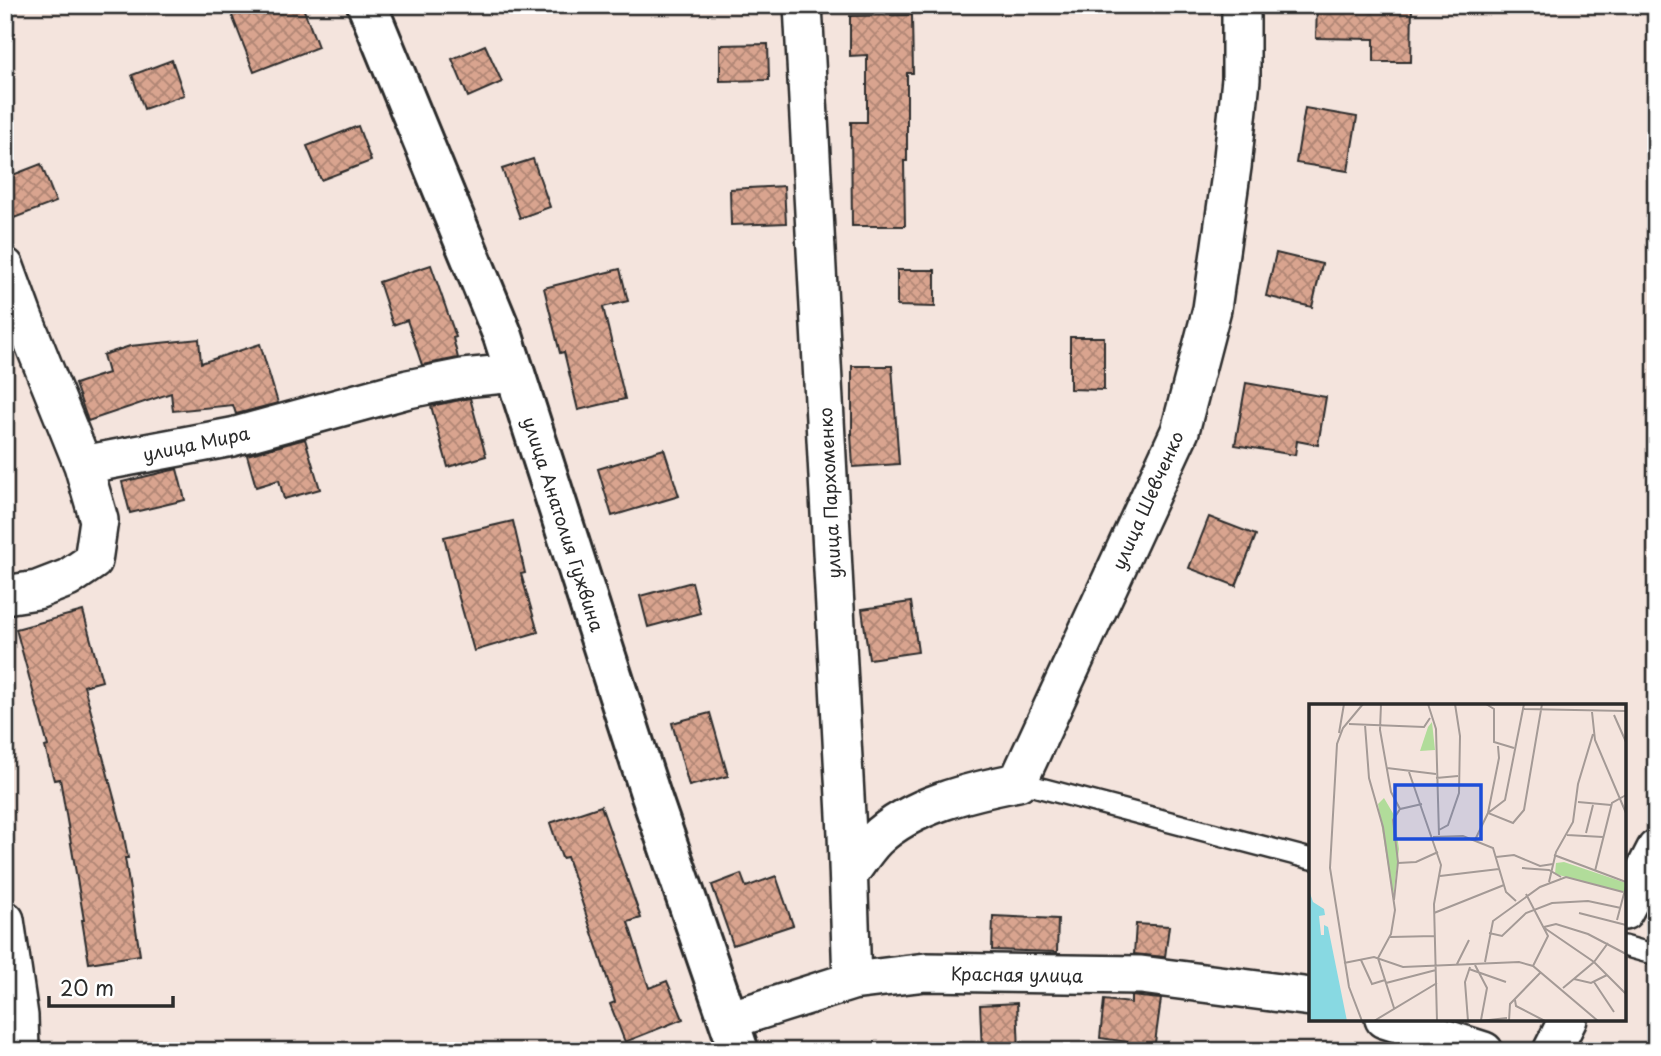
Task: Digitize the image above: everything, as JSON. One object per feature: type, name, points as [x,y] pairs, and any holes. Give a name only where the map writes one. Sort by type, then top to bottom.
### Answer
[{"type":"street","name":"улица Анатолия Гужвина","points":[[367,5],[503,335],[650,793],[734,1036]]},
{"type":"street","name":"улица Пархоменко","points":[[803,5],[849,874],[852,981]]},
{"type":"street","name":"улица Шевченко","points":[[1017,782],[1180,431],[1212,309],[1241,79],[1241,5]]},
{"type":"street","points":[[5,267],[83,465],[99,520],[93,561],[68,578],[48,586],[5,595]]},
{"type":"street","name":"улица Мира","points":[[83,465],[232,437],[408,389],[463,378],[515,373]]},
{"type":"street","points":[[849,874],[877,838],[900,821],[972,791],[1017,782]]},
{"type":"street","points":[[1626,907],[1656,849]]},
{"type":"street","points":[[5,920],[19,1016],[20,1051]]},
{"type":"street","name":"Красная улица","points":[[734,1036],[852,981],[926,972],[1141,975],[1309,997]]},
{"type":"street","points":[[1390,1021],[1484,1051]]},
{"type":"street","points":[[1552,1051],[1567,1021]]},
{"type":"lane","points":[[1017,782],[1309,858]]},
{"type":"lane","points":[[1626,947],[1656,955]]},
{"type":"building","points":[[228,5],[302,5],[318,47],[254,72]]},
{"type":"building","points":[[1317,5],[1412,5],[1411,62],[1374,62],[1374,39],[1316,38]]},
{"type":"building","points":[[912,15],[913,73],[907,73],[907,161],[904,161],[905,226],[852,226],[851,122],[867,122],[867,55],[850,56],[850,16]]},
{"type":"building","points":[[768,44],[769,80],[720,81],[720,45]]},
{"type":"building","points":[[485,45],[502,82],[468,97],[452,59]]},
{"type":"building","points":[[172,60],[184,95],[144,109],[132,75]]},
{"type":"building","points":[[1305,108],[1357,117],[1348,171],[1296,163]]},
{"type":"building","points":[[358,126],[371,161],[321,180],[307,146]]},
{"type":"building","points":[[533,159],[550,207],[520,218],[502,169]]},
{"type":"building","points":[[41,164],[56,202],[14,218],[5,194],[5,178]]},
{"type":"building","points":[[784,186],[786,223],[731,225],[730,189]]},
{"type":"building","points":[[1276,253],[1322,264],[1312,307],[1266,296]]},
{"type":"building","points":[[431,265],[456,337],[453,338],[458,358],[422,365],[407,320],[393,325],[379,282]]},
{"type":"building","points":[[620,269],[628,301],[603,307],[625,399],[578,410],[544,288]]},
{"type":"building","points":[[897,270],[935,270],[935,307],[897,306]]},
{"type":"building","points":[[1070,337],[1104,337],[1104,390],[1070,389]]},
{"type":"building","points":[[199,339],[201,363],[260,344],[278,403],[236,414],[233,405],[173,411],[171,393],[88,421],[75,384],[108,373],[103,355],[130,346]]},
{"type":"building","points":[[852,366],[892,366],[899,464],[853,467]]},
{"type":"building","points":[[1246,383],[1326,397],[1318,445],[1297,441],[1295,455],[1235,445]]},
{"type":"building","points":[[470,398],[486,456],[448,467],[431,406]]},
{"type":"building","points":[[305,439],[320,489],[284,499],[279,480],[256,487],[247,455]]},
{"type":"building","points":[[664,449],[679,496],[612,516],[598,469]]},
{"type":"building","points":[[177,469],[185,500],[130,513],[122,482]]},
{"type":"building","points":[[1209,517],[1256,535],[1236,586],[1189,568]]},
{"type":"building","points":[[513,521],[525,573],[521,574],[538,632],[474,651],[444,537]]},
{"type":"building","points":[[692,582],[700,613],[648,627],[640,596]]},
{"type":"building","points":[[911,602],[918,652],[869,659],[862,609]]},
{"type":"building","points":[[83,611],[102,681],[84,686],[123,831],[140,955],[89,963],[60,779],[54,780],[45,747],[48,746],[16,629]]},
{"type":"building","points":[[710,713],[728,776],[689,786],[672,723]]},
{"type":"building","points":[[601,806],[641,918],[628,922],[649,988],[667,981],[683,1019],[625,1042],[610,1004],[615,1002],[567,857],[562,858],[550,823]]},
{"type":"building","points":[[741,874],[746,887],[776,876],[793,925],[733,945],[712,885]]},
{"type":"building","points":[[993,916],[1058,919],[1057,952],[992,950]]},
{"type":"building","points":[[1136,924],[1169,926],[1165,957],[1134,954]]},
{"type":"building","points":[[1131,996],[1161,999],[1154,1050],[1128,1047],[1128,1042],[1100,1038],[1104,1000],[1131,1003]]},
{"type":"building","points":[[1017,1003],[1019,1051],[982,1051],[980,1005]]}]
